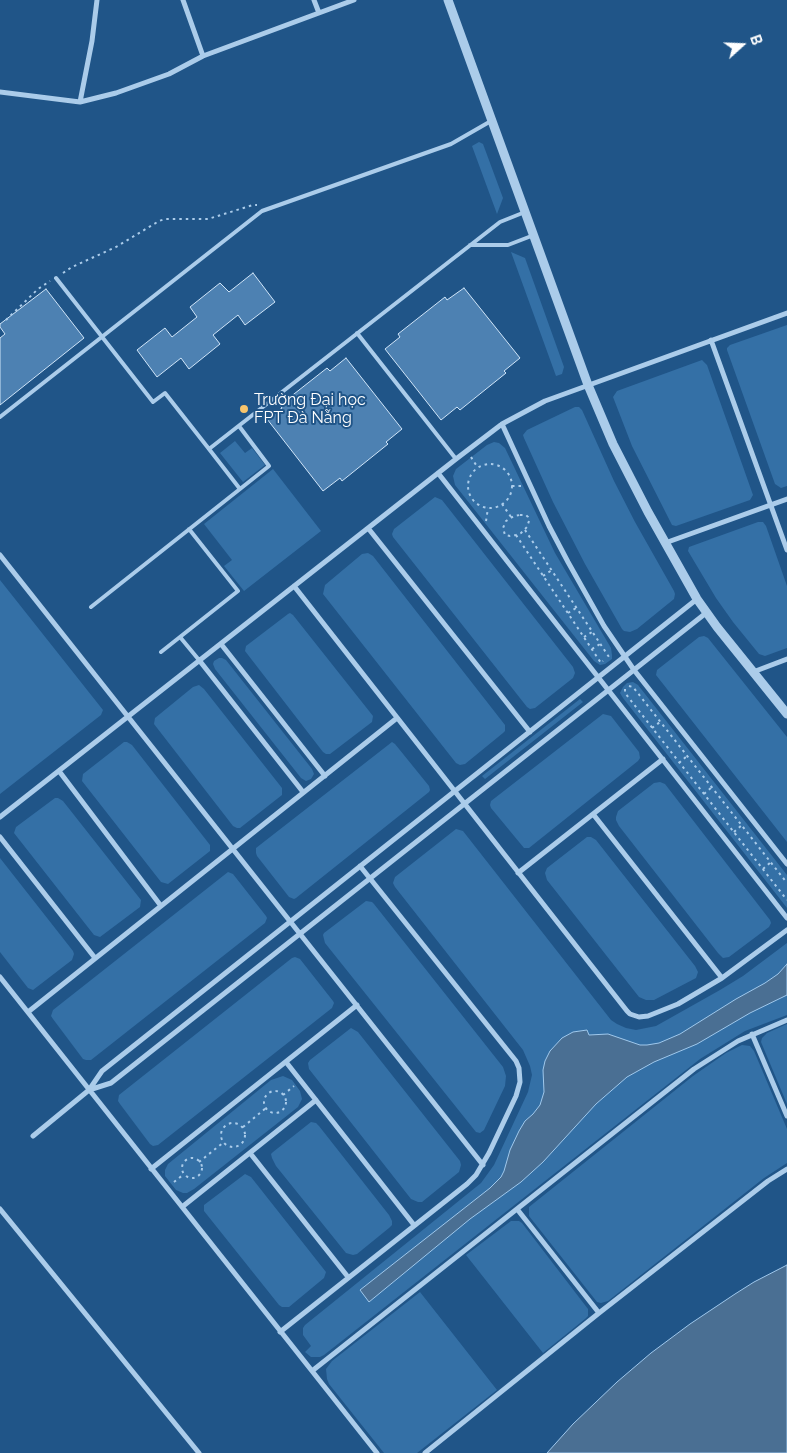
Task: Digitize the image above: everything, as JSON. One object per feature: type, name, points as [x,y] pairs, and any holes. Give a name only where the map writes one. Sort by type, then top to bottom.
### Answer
[{"type":"street","points":[[80,102],[92,40],[97,0]]},
{"type":"street","points":[[183,0],[203,56]]},
{"type":"street","points":[[314,0],[319,13]]},
{"type":"street","points":[[0,92],[80,102],[132,88],[169,74],[203,56],[354,0]]},
{"type":"street","points":[[448,0],[588,385],[613,444],[665,543],[706,613],[787,714]]},
{"type":"street","points":[[0,818],[502,424],[545,401],[787,313]]},
{"type":"street","points":[[711,340],[787,550]]},
{"type":"street","points":[[502,424],[568,562],[604,626],[634,670],[787,864]]},
{"type":"street","points":[[438,473],[787,918]]},
{"type":"street","points":[[665,543],[787,499]]},
{"type":"street","points":[[368,528],[530,732]]},
{"type":"street","points":[[0,555],[483,1165]]},
{"type":"street","points":[[294,586],[630,1014],[639,1017],[659,1013],[678,1004],[722,978],[787,930]]},
{"type":"street","points":[[33,1136],[89,1090],[102,1071],[697,599]]},
{"type":"street","points":[[89,1090],[111,1083],[706,613]]},
{"type":"street","points":[[221,644],[325,776]]},
{"type":"street","points":[[753,672],[787,659]]},
{"type":"street","points":[[199,660],[304,792]]},
{"type":"street","points":[[28,1012],[397,718]]},
{"type":"street","points":[[518,872],[663,759]]},
{"type":"street","points":[[58,772],[161,906]]},
{"type":"street","points":[[593,814],[722,978]]},
{"type":"street","points":[[0,837],[95,958]]},
{"type":"street","points":[[280,1332],[467,1184],[483,1165],[519,1089],[519,1068],[516,1061],[360,866]]},
{"type":"street","points":[[0,977],[377,1453]]},
{"type":"street","points":[[151,1169],[357,1005]]},
{"type":"street","points":[[312,1371],[694,1069],[723,1049],[752,1034],[787,1020]]},
{"type":"street","points":[[752,1034],[787,1116]]},
{"type":"street","points":[[286,1062],[414,1225]]},
{"type":"street","points":[[182,1207],[316,1100]]},
{"type":"street","points":[[250,1153],[348,1277]]},
{"type":"street","points":[[425,1453],[599,1313],[768,1181],[787,1169]]},
{"type":"street","points":[[0,1209],[199,1453]]},
{"type":"street","points":[[517,1209],[599,1313]]},
{"type":"lane","points":[[0,417],[262,211],[452,144],[492,120]]},
{"type":"lane","points":[[208,450],[500,222],[526,212]]},
{"type":"lane","points":[[470,245],[508,245],[534,235]]},
{"type":"lane","points":[[56,278],[154,402],[165,394],[240,489]]},
{"type":"lane","points":[[357,333],[456,459]]},
{"type":"lane","points":[[90,607],[269,466],[239,426]]},
{"type":"lane","points":[[161,652],[238,591],[189,529]]},
{"type":"lane","points":[[180,637],[199,660]]},
{"type":"path","points":[[6,320],[38,289],[72,268],[116,247],[159,221],[165,219],[208,219],[253,205],[258,206],[262,211]]},
{"type":"path","points":[[471,457],[478,468]]},
{"type":"path","points":[[489,464],[501,467],[509,475],[512,486],[509,496],[502,504],[495,508],[488,508],[474,502],[469,492],[468,484],[470,477],[478,468],[489,464]]},
{"type":"path","points":[[512,486],[523,486]]},
{"type":"path","points":[[502,504],[511,518]]},
{"type":"path","points":[[486,524],[488,508]]},
{"type":"path","points":[[526,515],[530,521],[525,530],[516,535],[507,536],[504,533],[504,525],[511,518],[526,515]]},
{"type":"path","points":[[525,530],[609,657]]},
{"type":"path","points":[[516,535],[601,663]]},
{"type":"path","points":[[543,576],[552,570]]},
{"type":"path","points":[[568,613],[576,608]]},
{"type":"path","points":[[584,638],[592,632]]},
{"type":"path","points":[[592,649],[600,644]]},
{"type":"path","points":[[787,883],[633,687],[625,688],[624,693],[787,900]]},
{"type":"path","points":[[648,731],[664,719]]},
{"type":"path","points":[[676,766],[691,753]]},
{"type":"path","points":[[700,797],[716,784]]},
{"type":"path","points":[[730,835],[746,822]]},
{"type":"path","points":[[759,872],[775,859]]},
{"type":"path","points":[[283,1095],[296,1085]]},
{"type":"path","points":[[274,1091],[283,1095],[286,1102],[282,1110],[273,1112],[266,1108],[264,1102],[267,1094],[274,1091]]},
{"type":"path","points":[[242,1128],[266,1108]]},
{"type":"path","points":[[235,1123],[242,1128],[245,1136],[241,1144],[232,1147],[226,1145],[221,1137],[227,1125],[235,1123]]},
{"type":"path","points":[[199,1162],[224,1142]]},
{"type":"path","points":[[192,1158],[199,1162],[201,1170],[197,1176],[189,1177],[184,1174],[182,1166],[186,1160],[192,1158]]},
{"type":"path","points":[[170,1184],[184,1174]]},
{"type":"shaded area","points":[[479,142],[483,144],[503,198],[497,214],[472,146]]},
{"type":"shaded area","points":[[511,252],[525,258],[564,367],[562,374],[556,376]]},
{"type":"shaded area","points":[[787,325],[787,486],[781,488],[775,484],[727,348],[730,345]]},
{"type":"shaded area","points":[[702,360],[707,365],[753,495],[750,500],[676,526],[672,525],[632,446],[613,397],[617,391]]},
{"type":"shaded area","points":[[575,407],[579,407],[582,410],[614,481],[675,594],[674,599],[637,629],[630,632],[622,629],[585,564],[553,502],[523,435],[527,430]]},
{"type":"shaded area","points":[[235,441],[245,453],[252,448],[265,465],[243,482],[220,453]]},
{"type":"shaded area","points":[[494,442],[499,443],[505,448],[555,553],[611,648],[612,659],[605,664],[600,665],[594,661],[455,485],[453,476],[456,469],[487,445]]},
{"type":"shaded area","points":[[273,469],[321,531],[244,591],[224,566],[232,560],[204,524]]},
{"type":"shaded area","points":[[435,497],[442,500],[573,667],[575,673],[573,678],[535,708],[530,709],[527,707],[393,537],[394,529]]},
{"type":"shaded area","points":[[758,522],[763,522],[766,526],[787,586],[787,648],[765,656],[759,654],[733,622],[716,598],[688,551],[689,547]]},
{"type":"shaded area","points":[[368,553],[373,556],[505,725],[503,733],[465,764],[460,765],[456,763],[323,594],[325,585],[362,554]]},
{"type":"shaded area","points":[[0,580],[103,710],[101,715],[0,794]]},
{"type":"shaded area","points":[[290,613],[373,716],[372,722],[330,754],[323,752],[245,651],[246,646]]},
{"type":"shaded area","points":[[704,636],[708,638],[787,737],[787,842],[656,675],[657,670],[699,637]]},
{"type":"shaded area","points":[[219,658],[226,660],[312,769],[314,774],[311,779],[306,781],[301,778],[215,669],[214,661]]},
{"type":"shaded area","points":[[633,682],[638,685],[787,875],[787,908],[623,698],[620,693],[623,687],[627,683]]},
{"type":"shaded area","points":[[199,685],[282,788],[282,795],[240,828],[233,826],[154,724],[155,718],[193,687]]},
{"type":"shaded area","points":[[580,699],[583,702],[485,779],[482,776]]},
{"type":"shaded area","points":[[603,714],[611,716],[639,752],[640,758],[529,848],[524,848],[491,808],[491,801]]},
{"type":"shaded area","points":[[124,742],[132,745],[210,845],[210,851],[168,884],[161,882],[82,781],[83,774]]},
{"type":"shaded area","points":[[392,742],[429,786],[429,792],[296,898],[289,897],[257,856],[256,848]]},
{"type":"shaded area","points":[[660,782],[665,784],[770,920],[769,927],[729,957],[723,958],[718,953],[616,820],[618,811],[654,783]]},
{"type":"shaded area","points":[[55,798],[63,801],[141,900],[140,907],[100,937],[94,935],[14,833],[16,827]]},
{"type":"shaded area","points":[[456,829],[463,831],[611,1020],[617,1024],[636,1030],[656,1026],[743,976],[787,943],[787,1015],[745,1031],[700,1059],[324,1355],[311,1357],[305,1352],[311,1346],[303,1335],[305,1325],[481,1183],[494,1165],[528,1092],[532,1075],[523,1050],[393,883],[395,877]]},
{"type":"shaded area","points":[[587,837],[596,840],[695,966],[698,972],[696,978],[654,1000],[646,1000],[639,997],[547,880],[545,873],[547,868]]},
{"type":"shaded area","points":[[0,858],[74,954],[72,960],[33,990],[28,988],[0,952]]},
{"type":"shaded area","points":[[228,872],[233,874],[266,916],[265,923],[91,1060],[83,1059],[51,1016],[53,1010]]},
{"type":"shaded area","points":[[366,901],[374,904],[503,1067],[506,1076],[505,1086],[484,1130],[480,1133],[476,1132],[325,943],[324,933]]},
{"type":"shaded area","points":[[295,957],[300,959],[333,1001],[332,1008],[158,1145],[153,1146],[150,1144],[118,1101],[119,1095]]},
{"type":"shaded area","points":[[787,964],[787,995],[750,1013],[697,1044],[654,1062],[627,1077],[596,1104],[543,1162],[521,1182],[470,1219],[369,1302],[360,1290],[490,1188],[501,1177],[519,1131],[525,1121],[540,1105],[544,1092],[543,1070],[545,1061],[550,1051],[562,1038],[573,1032],[587,1030],[589,1035],[608,1034],[640,1045],[659,1043],[680,1034],[765,983],[778,974]]},
{"type":"shaded area","points":[[787,1024],[787,1104],[761,1042],[767,1033]]},
{"type":"shaded area","points":[[351,1028],[358,1032],[460,1161],[459,1172],[422,1202],[411,1199],[309,1069],[308,1063],[310,1060]]},
{"type":"shaded area","points":[[742,1045],[750,1046],[754,1051],[787,1129],[787,1163],[764,1178],[608,1301],[597,1302],[529,1216],[529,1207],[693,1076],[726,1053]]},
{"type":"shaded area","points":[[283,1076],[292,1080],[300,1091],[302,1099],[298,1107],[194,1189],[187,1193],[176,1190],[165,1176],[168,1164],[271,1080]]},
{"type":"shaded area","points":[[311,1122],[319,1126],[392,1221],[392,1225],[389,1228],[357,1254],[346,1253],[276,1166],[272,1158],[271,1154],[273,1152]]},
{"type":"shaded area","points":[[245,1174],[251,1177],[326,1272],[324,1278],[289,1307],[279,1305],[204,1211],[204,1205]]},
{"type":"shaded area","points":[[511,1221],[522,1223],[588,1309],[588,1316],[585,1319],[543,1353],[466,1255]]},
{"type":"shaded area","points":[[787,1265],[787,1453],[547,1453],[573,1424],[651,1353],[735,1294]]},
{"type":"shaded area","points":[[420,1292],[497,1390],[417,1453],[384,1453],[329,1384],[326,1369],[332,1361]]},
{"type":"building","points":[[253,273],[275,302],[245,325],[238,315],[213,335],[220,344],[189,369],[181,358],[157,377],[137,350],[165,328],[172,337],[197,317],[190,307],[220,283],[229,292]]},
{"type":"building","points":[[464,288],[520,358],[504,371],[506,373],[460,410],[457,407],[441,420],[385,349],[400,337],[398,334],[445,297],[447,300]]},
{"type":"building","points":[[46,289],[84,338],[0,405],[0,338],[5,334],[0,324]]},
{"type":"building","points":[[346,358],[402,429],[386,442],[388,444],[342,481],[340,478],[323,491],[267,419],[282,408],[280,405],[327,368],[330,371]]},
{"type":"place","name":"Trường Đại học FPT Đà Nẵng","points":[[244,409]]}]
